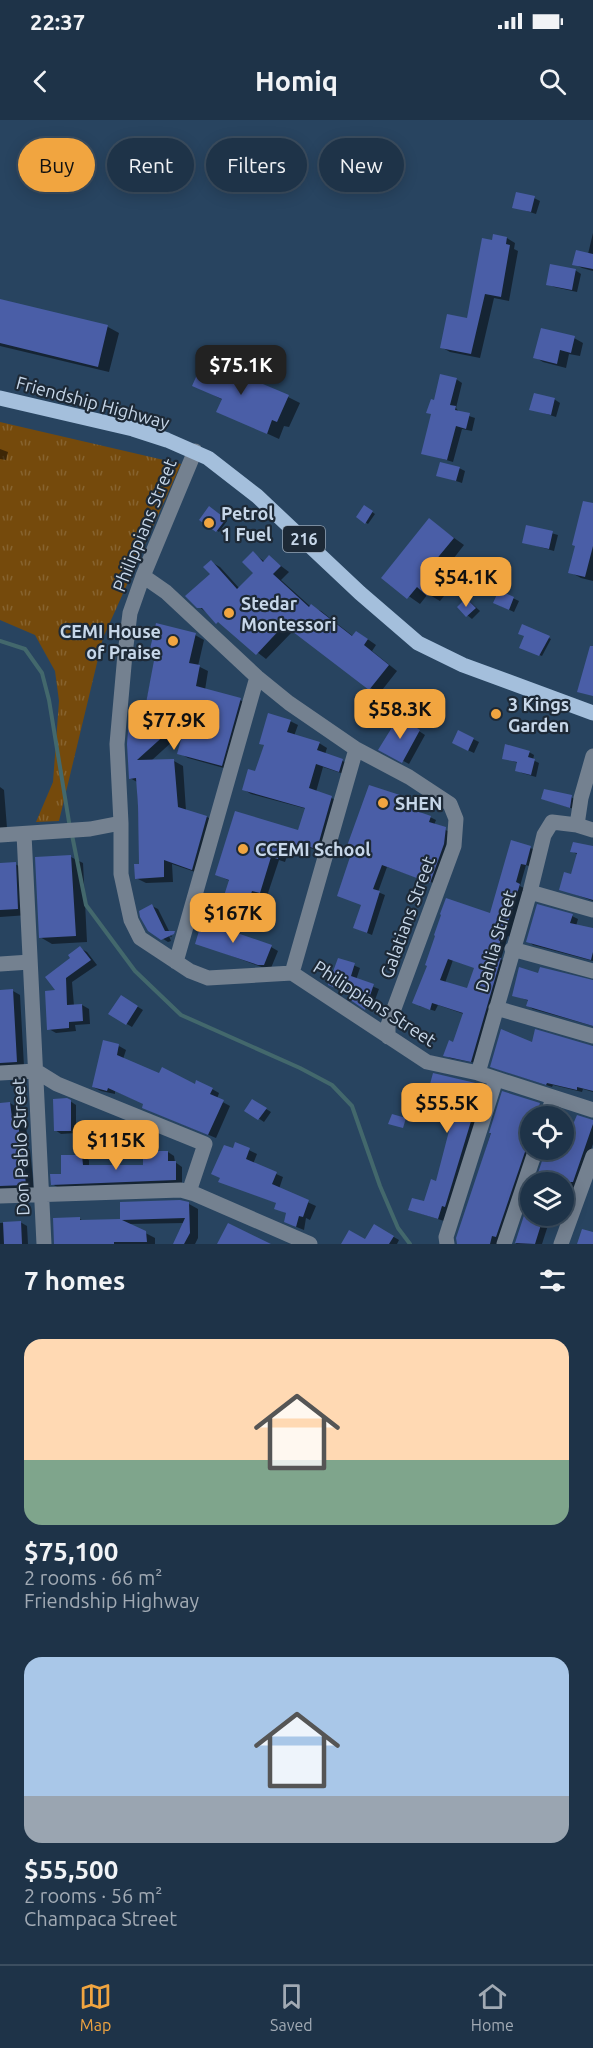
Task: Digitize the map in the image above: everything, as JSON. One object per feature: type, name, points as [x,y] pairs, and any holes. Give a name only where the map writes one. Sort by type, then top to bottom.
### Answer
[{"type":"main road","name":"Friendship Highway","points":[[0,398],[133,429],[195,451],[208,458],[257,496],[360,593],[418,643],[463,665],[593,713]]},
{"type":"street","name":"Philippians Street","points":[[195,451],[130,613],[117,744],[121,874],[131,920],[140,938],[190,971],[208,978],[292,973],[427,1062],[478,1073],[593,1110]]},
{"type":"street","name":"Galatians Street","points":[[143,576],[153,581],[173,598],[257,677],[289,703],[356,749],[409,777],[450,804],[456,819],[454,846],[388,1025],[388,1036]]},
{"type":"street","points":[[176,962],[257,677]]},
{"type":"street","points":[[292,973],[356,749]]},
{"type":"street","points":[[593,756],[581,798],[577,825],[593,830]]},
{"type":"street","name":"Dahlia Street","points":[[478,1073],[544,835],[552,822],[577,825]]},
{"type":"street","points":[[0,835],[90,829],[121,823]]},
{"type":"street","name":"Don Pablo Street","points":[[24,834],[44,1244]]},
{"type":"street","points":[[530,892],[593,910]]},
{"type":"street","points":[[512,949],[593,971]]},
{"type":"street","points":[[0,964],[30,962]]},
{"type":"street","points":[[496,1008],[593,1036]]},
{"type":"street","points":[[0,1073],[36,1071],[57,1084],[205,1144],[189,1192]]},
{"type":"street","points":[[447,1244],[446,1237],[495,1079]]},
{"type":"street","points":[[550,1106],[553,1098]]},
{"type":"street","points":[[561,1244],[593,1156]]},
{"type":"street","points":[[504,1244],[532,1160]]},
{"type":"street","points":[[0,1196],[176,1190],[189,1192],[310,1244]]},
{"type":"green space","points":[[0,422],[181,464],[103,638],[59,821],[36,822],[53,782],[59,701],[55,671],[35,635],[0,620]]},
{"type":"building","points":[[516,192],[535,196],[531,212],[512,208]]},
{"type":"building","points":[[493,234],[507,237],[506,244],[510,245],[501,297],[485,294],[471,354],[440,348],[447,314],[467,318],[482,238],[492,240]]},
{"type":"building","points":[[576,250],[593,254],[593,269],[572,265]]},
{"type":"building","points":[[550,264],[576,269],[572,290],[546,285]]},
{"type":"building","points":[[0,299],[108,325],[98,367],[0,343]]},
{"type":"building","points":[[541,328],[575,336],[571,353],[560,350],[557,364],[533,358]]},
{"type":"building","points":[[204,359],[289,395],[277,422],[272,420],[267,434],[216,412],[222,399],[192,386]]},
{"type":"building","points":[[440,374],[457,378],[450,405],[456,406],[455,410],[470,413],[466,429],[456,426],[447,460],[421,454],[431,414],[426,413],[431,399],[434,400]]},
{"type":"building","points":[[534,393],[555,398],[551,415],[529,410]]},
{"type":"building","points":[[440,462],[460,467],[456,481],[436,476]]},
{"type":"building","points":[[583,501],[593,503],[593,546],[585,577],[568,573]]},
{"type":"building","points":[[364,505],[373,511],[365,524],[356,517]]},
{"type":"building","points":[[209,506],[226,519],[216,532],[199,520]]},
{"type":"building","points":[[429,518],[454,538],[425,573],[437,583],[427,596],[417,587],[407,599],[381,578]]},
{"type":"building","points":[[526,525],[553,531],[549,549],[522,543]]},
{"type":"building","points":[[253,551],[263,562],[269,555],[281,566],[273,574],[309,607],[311,604],[352,636],[356,631],[368,639],[364,645],[389,665],[369,690],[284,625],[256,655],[185,596],[210,574],[203,567],[211,560],[237,589],[253,573],[242,562]]},
{"type":"building","points":[[499,590],[514,597],[509,610],[493,603]]},
{"type":"building","points":[[466,598],[476,608],[466,617],[457,607]]},
{"type":"building","points":[[156,623],[196,633],[189,663],[200,665],[196,686],[241,698],[222,766],[177,754],[188,714],[137,760],[174,759],[178,807],[207,816],[192,870],[164,860],[164,877],[135,879],[134,864],[139,864],[138,806],[136,778],[129,779],[127,744],[129,718],[135,710],[146,703],[156,650],[150,649]]},
{"type":"building","points":[[522,624],[550,636],[539,656],[519,648],[524,636],[518,634]]},
{"type":"building","points":[[590,646],[593,646],[593,696],[577,692]]},
{"type":"building","points":[[268,713],[291,720],[287,732],[320,742],[317,750],[343,759],[339,772],[316,764],[309,788],[332,796],[317,849],[303,845],[301,850],[282,844],[278,859],[271,857],[260,893],[252,891],[246,909],[222,902],[229,880],[215,875],[235,811],[298,830],[305,808],[242,790],[248,769],[255,771],[264,745],[259,744]]},
{"type":"building","points":[[399,716],[420,730],[402,763],[378,750]]},
{"type":"building","points":[[458,730],[474,738],[468,751],[452,743]]},
{"type":"building","points":[[505,744],[530,751],[528,757],[535,759],[531,775],[515,771],[517,762],[502,759]]},
{"type":"building","points":[[369,785],[406,797],[402,806],[431,816],[429,822],[446,827],[444,844],[430,883],[382,865],[373,889],[380,891],[367,933],[353,928],[361,905],[337,896],[353,848],[347,846]]},
{"type":"building","points":[[544,789],[572,795],[570,808],[541,799]]},
{"type":"building","points":[[511,840],[531,846],[526,865],[521,864],[516,882],[520,884],[504,935],[502,935],[496,957],[501,958],[471,1062],[443,1056],[449,1040],[453,1042],[463,1013],[432,1003],[430,1010],[412,1003],[427,966],[425,965],[440,914],[446,898],[490,913]],"holes":[[[448,959],[474,968],[467,988],[440,980]]]},
{"type":"building","points":[[573,842],[593,846],[593,900],[559,890],[564,872],[571,874],[577,853],[570,852]]},
{"type":"building","points":[[71,855],[76,936],[39,938],[35,857]]},
{"type":"building","points":[[16,862],[18,909],[0,910],[0,863]]},
{"type":"building","points":[[152,904],[165,931],[175,931],[174,934],[161,940],[148,931],[139,911]]},
{"type":"building","points":[[537,904],[573,914],[570,923],[593,928],[591,960],[526,942]]},
{"type":"building","points":[[202,921],[272,945],[264,965],[195,944]]},
{"type":"building","points":[[80,946],[91,960],[66,978],[67,1005],[82,1004],[83,1021],[69,1022],[69,1028],[47,1030],[45,991],[55,990],[45,977],[70,958],[68,955]]},
{"type":"building","points":[[338,958],[355,963],[351,976],[374,984],[365,1010],[349,999],[351,994],[328,985]]},
{"type":"building","points":[[519,967],[538,973],[540,967],[593,980],[593,1026],[526,1006],[528,1000],[512,996]]},
{"type":"building","points":[[13,989],[17,1062],[0,1063],[0,990]]},
{"type":"building","points":[[121,995],[138,1006],[126,1025],[108,1014]]},
{"type":"building","points":[[501,1029],[532,1042],[535,1029],[593,1046],[593,1091],[547,1083],[546,1085],[490,1067]]},
{"type":"building","points":[[103,1040],[119,1044],[117,1055],[159,1073],[162,1067],[195,1084],[196,1080],[213,1088],[210,1094],[224,1100],[208,1135],[142,1108],[143,1104],[108,1088],[107,1091],[92,1087]]},
{"type":"building","points":[[433,1073],[484,1085],[445,1207],[442,1206],[438,1219],[408,1210],[412,1198],[424,1201],[431,1179],[436,1181],[449,1131],[444,1129],[447,1117],[411,1106],[416,1091],[427,1095]]},
{"type":"building","points":[[502,1091],[540,1103],[539,1106],[520,1106],[520,1160],[522,1160],[496,1237],[492,1236],[490,1244],[457,1244],[456,1238],[491,1133],[489,1133]]},
{"type":"building","points":[[53,1099],[71,1100],[71,1131],[54,1131]]},
{"type":"building","points":[[252,1099],[267,1108],[258,1120],[244,1111]]},
{"type":"building","points":[[10,1102],[12,1118],[18,1118],[26,1185],[0,1186],[0,1103]]},
{"type":"building","points":[[392,1114],[406,1118],[403,1128],[388,1124]]},
{"type":"building","points":[[577,1115],[593,1120],[574,1179],[574,1172],[538,1172],[542,1160],[574,1160],[574,1122]]},
{"type":"building","points":[[235,1142],[250,1148],[246,1159],[277,1172],[272,1184],[309,1200],[303,1217],[299,1216],[296,1227],[284,1222],[286,1213],[274,1209],[276,1203],[218,1182],[220,1178],[211,1174],[224,1145],[233,1148]]},
{"type":"building","points":[[143,1151],[168,1151],[168,1161],[176,1161],[176,1180],[51,1185],[50,1174],[61,1174],[61,1155],[82,1155],[83,1165],[143,1165]]},
{"type":"building","points":[[180,1200],[189,1202],[190,1233],[184,1244],[173,1244],[185,1218],[122,1220],[146,1231],[147,1242],[54,1244],[53,1218],[120,1219],[120,1202]]},
{"type":"building","points":[[21,1221],[22,1244],[4,1244],[3,1222]]},
{"type":"building","points":[[228,1223],[271,1244],[217,1244]]},
{"type":"building","points":[[374,1224],[394,1236],[389,1244],[341,1244],[349,1230],[365,1239]]},
{"type":"building","points":[[521,1226],[541,1226],[535,1244],[515,1243]]},
{"type":"building","points":[[582,1229],[593,1232],[593,1244],[577,1244]]},
{"type":"waterway","points":[[0,641],[25,649],[42,673],[49,700],[70,828]]},
{"type":"waterway","points":[[72,835],[86,905],[135,971],[181,1015],[300,1068],[332,1085],[352,1106],[380,1186],[398,1228],[410,1244]]},
{"type":"place","name":"Petrol 1 Fuel","points":[[209,523]]},
{"type":"place","name":"Stedar Montessori","points":[[229,613]]},
{"type":"place","name":"CEMI House of Praise","points":[[173,641]]},
{"type":"place","name":"3 Kings Garden","points":[[496,714]]},
{"type":"place","name":"SHEN","points":[[383,803]]},
{"type":"place","name":"CCEMI School","points":[[243,849]]}]
